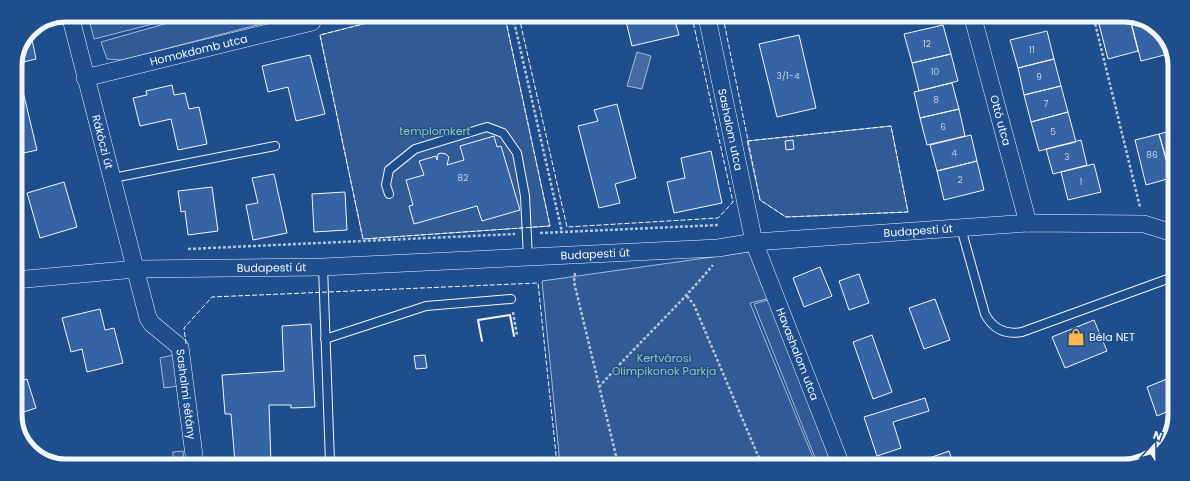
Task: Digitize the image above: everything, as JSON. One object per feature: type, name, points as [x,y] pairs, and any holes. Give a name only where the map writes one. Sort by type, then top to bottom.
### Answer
[{"type":"street","name":"Rákóczi út","points":[[72,22],[85,78],[113,178],[136,269]]},
{"type":"street","name":"Homokdomb utca","points":[[85,78],[312,22]]},
{"type":"street","name":"Sashalom utca","points":[[708,22],[754,242]]},
{"type":"street","name":"Ottó utca","points":[[975,22],[1028,223]]},
{"type":"street","name":"Budapesti út","points":[[22,279],[136,269],[322,267],[718,248],[754,242],[1028,223],[1144,224],[1168,231]]},
{"type":"street","name":"Havashalom utca","points":[[754,242],[839,459]]},
{"type":"street","name":"Sashalmi sétány","points":[[136,269],[148,318],[152,324],[180,347],[194,459]]},
{"type":"lane","points":[[389,194],[386,185],[389,170],[415,149],[487,127],[503,133],[517,153],[525,196],[528,258]]},
{"type":"lane","points":[[113,178],[274,146]]},
{"type":"lane","points":[[961,228],[985,314],[993,325],[1013,334],[1168,279]]},
{"type":"lane","points":[[322,267],[330,459]]},
{"type":"lane","points":[[326,339],[426,306],[511,299]]},
{"type":"path","points":[[514,22],[562,232]]},
{"type":"path","points":[[1095,22],[1144,224]]},
{"type":"path","points":[[181,249],[719,225]]},
{"type":"path","points":[[600,387],[618,366],[687,296],[717,260],[718,248]]},
{"type":"path","points":[[577,254],[574,282],[617,459]]},
{"type":"path","points":[[687,296],[694,305],[759,459]]},
{"type":"path","points":[[511,299],[517,335]]},
{"type":"shaded area","points":[[90,22],[161,22],[94,39]]},
{"type":"shaded area","points":[[171,22],[269,22],[122,60],[107,59],[101,42]]},
{"type":"shaded area","name":"templomkert","points":[[371,22],[506,22],[550,226],[363,239],[320,35]]},
{"type":"shaded area","points":[[637,52],[651,56],[642,89],[627,86]]},
{"type":"shaded area","points":[[891,126],[908,212],[786,217],[760,200],[747,141]]},
{"type":"shaded area","name":"Kertvárosi Olimpikonok Parkja","points":[[755,251],[771,298],[750,303],[814,459],[560,459],[542,281]]},
{"type":"shaded area","points":[[771,299],[833,459],[816,459],[754,304]]},
{"type":"shaded area","points":[[173,355],[178,386],[164,388],[160,358]]},
{"type":"shaded area","points":[[183,451],[184,459],[173,459],[173,452]]},
{"type":"building","points":[[626,22],[675,22],[679,35],[632,46]]},
{"type":"building","points":[[1107,22],[1131,22],[1138,51],[1108,59],[1099,24]]},
{"type":"building","points":[[1131,22],[1151,31],[1159,39],[1165,49],[1166,54],[1141,61]]},
{"type":"building","points":[[943,25],[951,54],[912,63],[904,34]]},
{"type":"building","points":[[1047,31],[1054,59],[1018,68],[1010,40]]},
{"type":"building","points":[[799,35],[816,108],[777,117],[759,44]]},
{"type":"building","points":[[32,38],[36,59],[22,62],[25,49]]},
{"type":"building","points":[[951,54],[958,81],[919,91],[912,63]]},
{"type":"building","points":[[310,55],[325,114],[296,121],[288,87],[268,92],[262,66]]},
{"type":"building","points":[[1054,59],[1061,86],[1024,95],[1018,68]]},
{"type":"building","points":[[952,83],[959,109],[920,118],[914,92]]},
{"type":"building","points":[[172,85],[174,95],[185,93],[189,109],[199,107],[207,144],[178,150],[171,119],[140,126],[133,98],[147,95],[146,91]]},
{"type":"building","points":[[1061,86],[1068,112],[1031,122],[1024,95]]},
{"type":"building","points":[[22,87],[37,150],[22,153]]},
{"type":"building","points":[[617,104],[636,178],[615,184],[620,203],[599,208],[578,126],[598,121],[594,110]]},
{"type":"building","points":[[959,109],[965,136],[927,145],[920,118]]},
{"type":"building","points":[[1068,112],[1076,142],[1039,151],[1031,122]]},
{"type":"building","points":[[1168,132],[1168,166],[1159,134]]},
{"type":"building","points":[[1159,134],[1168,167],[1168,179],[1146,185],[1135,140]]},
{"type":"building","points":[[971,135],[977,161],[937,171],[930,145]]},
{"type":"building","points":[[494,136],[497,147],[501,146],[520,210],[482,221],[477,206],[414,224],[409,206],[413,205],[406,180],[424,175],[419,161],[436,156],[437,160],[438,154],[441,153],[446,154],[449,157],[447,165],[464,160],[460,146]]},
{"type":"building","points":[[793,140],[794,149],[786,150],[785,141]]},
{"type":"building","points":[[1081,140],[1087,165],[1053,174],[1046,149]]},
{"type":"building","points":[[711,151],[722,203],[674,213],[667,182],[685,178],[681,158]]},
{"type":"building","points":[[977,161],[984,190],[944,200],[937,171]]},
{"type":"building","points":[[1094,164],[1101,192],[1068,200],[1061,172]]},
{"type":"building","points":[[274,174],[287,233],[253,240],[246,205],[258,203],[252,178]]},
{"type":"building","points":[[64,182],[77,227],[40,238],[27,193]]},
{"type":"building","points":[[212,187],[218,231],[188,235],[185,211],[181,212],[178,191]]},
{"type":"building","points":[[345,192],[347,230],[314,232],[312,194]]},
{"type":"building","points":[[820,267],[832,296],[804,307],[793,278]]},
{"type":"building","points":[[859,274],[869,303],[849,310],[839,281]]},
{"type":"building","points":[[935,299],[950,340],[924,349],[909,308]]},
{"type":"building","points":[[100,309],[105,330],[114,328],[123,363],[87,372],[82,349],[71,352],[62,318]]},
{"type":"building","points":[[1094,320],[1107,351],[1065,368],[1052,337]]},
{"type":"building","points":[[311,324],[315,407],[291,408],[291,405],[269,405],[271,459],[235,459],[231,414],[225,414],[222,375],[284,371],[282,326]]},
{"type":"building","points":[[872,335],[892,392],[873,399],[853,342]]},
{"type":"building","points":[[425,355],[427,368],[416,369],[414,356]]},
{"type":"building","points":[[27,379],[36,408],[22,413],[22,381]]},
{"type":"building","points":[[1168,379],[1168,411],[1157,416],[1147,387]]},
{"type":"building","points":[[925,398],[929,411],[893,422],[901,448],[877,456],[864,417]]},
{"type":"building","points":[[949,451],[952,459],[927,459]]},
{"type":"fence","points":[[371,22],[320,35],[363,239],[550,226],[506,22]]},
{"type":"fence","points":[[520,22],[567,227],[718,218],[733,202],[693,22]]},
{"type":"fence","points":[[724,22],[748,141]]},
{"type":"fence","points":[[891,126],[908,212],[786,217],[760,200],[748,141],[891,126]]},
{"type":"fence","points":[[186,344],[184,328],[212,297],[538,283],[556,459]]},
{"type":"wall","points":[[482,341],[478,320],[510,315],[514,336]]},
{"type":"place","name":"Béla NET","points":[[1076,337]]}]
